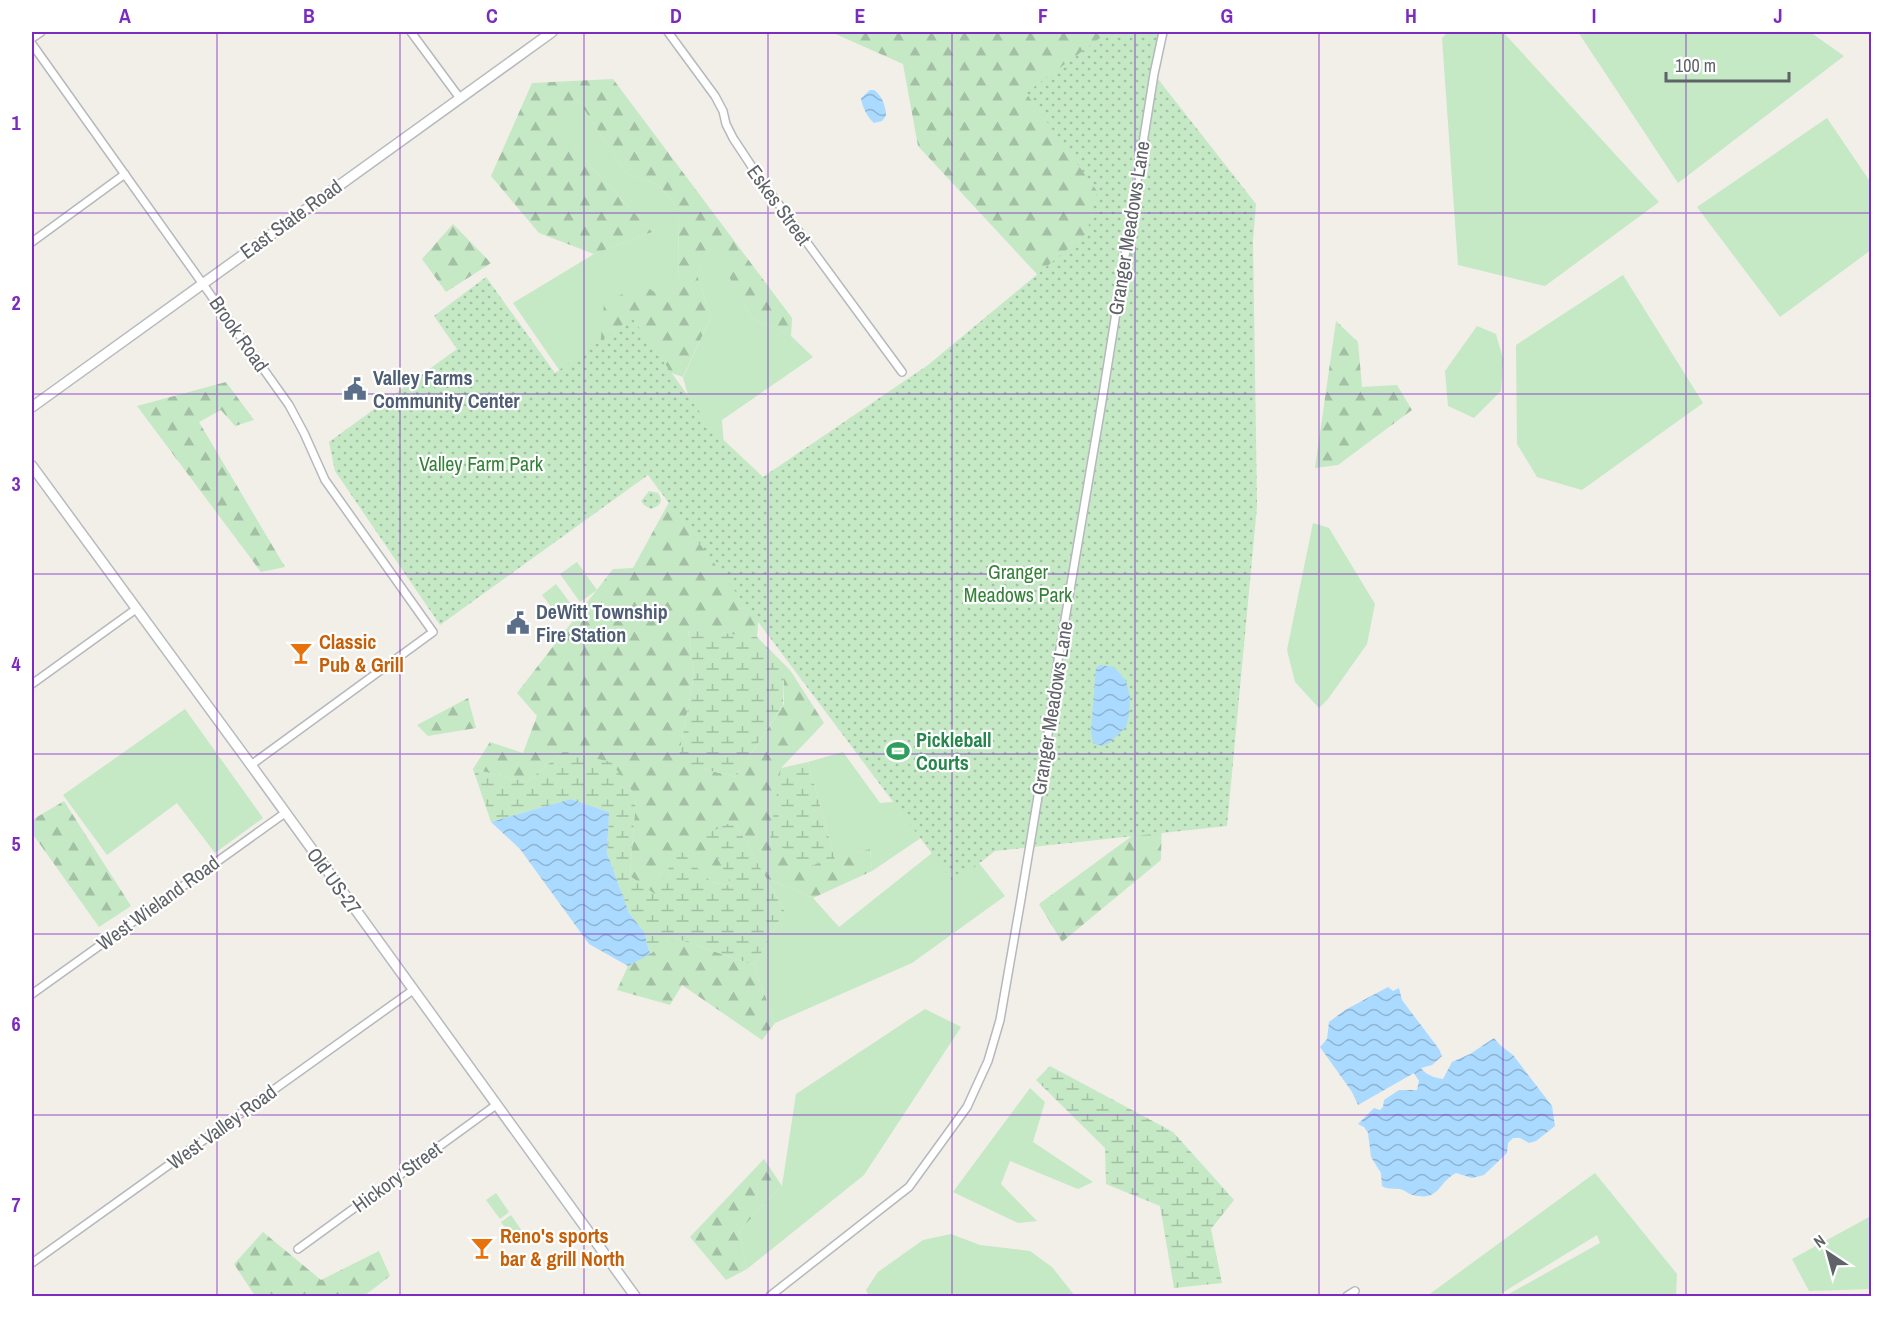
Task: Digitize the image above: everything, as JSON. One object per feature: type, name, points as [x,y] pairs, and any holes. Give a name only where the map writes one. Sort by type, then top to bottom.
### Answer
[{"type":"main road","name":"East State Road","points":[[32,407],[552,32]]},
{"type":"main road","name":"Old US-27","points":[[32,466],[635,1296]]},
{"type":"street","points":[[32,38],[41,32]]},
{"type":"street","points":[[411,32],[459,98]]},
{"type":"street","name":"Eskes Street","points":[[668,32],[715,96],[733,138],[758,176],[902,372]]},
{"type":"street","name":"Granger Meadows Lane","points":[[770,1296],[909,1187],[967,1107],[988,1061],[1000,1020],[1019,910],[1152,86],[1163,32]]},
{"type":"street","name":"Brook Road","points":[[32,44],[289,405],[325,480],[433,632],[251,765]]},
{"type":"street","points":[[32,242],[125,174]]},
{"type":"street","points":[[32,684],[136,609]]},
{"type":"street","name":"West Wieland Road","points":[[32,994],[285,813]]},
{"type":"street","name":"West Valley Road","points":[[32,1263],[413,990]]},
{"type":"street","name":"Hickory Street","points":[[298,1249],[496,1105]]},
{"type":"street","points":[[1347,1296],[1355,1291]]},
{"type":"green space","points":[[831,32],[966,32],[969,34],[974,32],[1143,32],[1084,337],[1047,285],[918,146],[903,64]]},
{"type":"green space","name":"Granger Meadows Park","points":[[1108,32],[1163,32],[1154,74],[1256,204],[1253,241],[1257,506],[1227,826],[995,851],[954,883],[648,475],[440,625],[335,471],[329,442],[457,349],[434,316],[486,277],[555,373],[632,318],[712,429],[763,477],[928,365],[1087,233],[1097,191],[1026,93]]},
{"type":"green space","points":[[1448,32],[1503,32],[1659,202],[1545,286],[1458,265],[1442,38]]},
{"type":"green space","points":[[1578,32],[1810,32],[1844,56],[1678,183]]},
{"type":"green space","points":[[613,79],[792,318],[791,336],[752,318],[709,241],[697,275],[711,317],[683,377],[600,348],[604,303],[643,284],[667,301],[678,288],[679,210],[659,185],[626,173],[578,100],[555,119],[592,168],[652,232],[594,254],[539,233],[491,176],[532,83]]},
{"type":"green space","points":[[578,100],[626,173],[659,185],[679,210],[678,288],[667,301],[600,348],[564,377],[513,303],[594,254],[652,232],[592,168],[554,118]]},
{"type":"green space","points":[[1827,118],[1871,183],[1871,250],[1780,317],[1697,207]]},
{"type":"green space","points":[[453,224],[491,263],[446,292],[422,259]]},
{"type":"green space","points":[[709,240],[752,318],[791,336],[813,357],[722,420],[724,448],[702,442],[683,378],[711,317],[697,275]]},
{"type":"green space","points":[[1623,275],[1703,403],[1582,490],[1537,477],[1517,444],[1516,345]]},
{"type":"green space","points":[[1336,321],[1358,342],[1362,387],[1397,385],[1412,410],[1338,465],[1315,468]]},
{"type":"green space","points":[[1477,326],[1496,334],[1503,359],[1501,391],[1474,418],[1448,406],[1445,371]]},
{"type":"green space","points":[[226,382],[254,420],[235,426],[221,410],[199,422],[285,567],[261,572],[137,406]]},
{"type":"green space","points":[[702,442],[759,609],[757,637],[688,630],[694,676],[679,755],[703,769],[736,777],[784,704],[784,675],[790,670],[824,723],[781,768],[805,867],[870,849],[872,871],[813,898],[766,878],[734,821],[733,886],[711,882],[655,895],[630,876],[636,796],[564,751],[527,782],[473,769],[490,742],[523,753],[537,716],[517,693],[613,569],[633,568]]},
{"type":"green space","points":[[649,491],[658,493],[661,499],[659,505],[651,509],[641,501]]},
{"type":"green space","points":[[1313,523],[1329,528],[1375,604],[1367,644],[1319,708],[1295,682],[1287,650]]},
{"type":"green space","points":[[577,562],[597,590],[580,602],[560,574]]},
{"type":"green space","points":[[556,584],[573,607],[559,617],[542,595]]},
{"type":"green space","points":[[688,629],[757,637],[790,670],[784,675],[783,705],[736,777],[703,769],[692,775],[679,755],[694,676]]},
{"type":"green space","points":[[468,698],[476,728],[428,736],[417,725]]},
{"type":"green space","points":[[185,709],[263,818],[215,853],[177,803],[107,855],[63,795]]},
{"type":"green space","points":[[564,751],[611,762],[636,796],[630,876],[655,894],[679,849],[711,882],[733,886],[704,835],[734,821],[785,912],[754,965],[675,938],[650,954],[644,932],[629,913],[607,853],[609,812],[571,799],[491,822],[473,769],[527,782]]},
{"type":"green space","points":[[843,752],[880,803],[928,799],[940,825],[872,871],[870,849],[835,859],[808,762]]},
{"type":"green space","points":[[808,762],[835,859],[805,867],[770,837],[781,768]]},
{"type":"green space","points":[[64,801],[131,906],[99,927],[32,833],[32,820]]},
{"type":"green space","points":[[1162,814],[1161,860],[1062,942],[1039,904]]},
{"type":"green space","points":[[956,834],[1005,896],[912,963],[775,1023],[754,965],[785,912],[766,878],[813,898],[839,927]]},
{"type":"green space","points":[[675,938],[754,965],[775,1023],[762,1040],[682,985],[670,1005],[617,990],[628,966]]},
{"type":"green space","points":[[925,1009],[961,1027],[864,1175],[747,1269],[739,1231],[782,1186],[796,1094]]},
{"type":"green space","points":[[1050,1066],[1173,1132],[1234,1200],[1211,1229],[1222,1283],[1174,1288],[1160,1206],[1106,1184],[1105,1148],[1036,1080]]},
{"type":"green space","points":[[1030,1088],[1045,1102],[1033,1142],[1093,1182],[1078,1189],[1010,1161],[1001,1184],[1037,1221],[1018,1223],[953,1192]]},
{"type":"green space","points":[[764,1159],[782,1186],[739,1231],[747,1269],[726,1280],[690,1237]]},
{"type":"green space","points":[[1595,1173],[1677,1274],[1676,1296],[1505,1296],[1600,1243],[1597,1235],[1497,1296],[1427,1296]]},
{"type":"green space","points":[[496,1193],[509,1212],[500,1219],[486,1200]]},
{"type":"green space","points":[[511,1215],[524,1234],[515,1241],[501,1222]]},
{"type":"green space","points":[[1871,1216],[1871,1289],[1809,1291],[1792,1259]]},
{"type":"green space","points":[[263,1232],[321,1280],[379,1251],[390,1276],[364,1296],[255,1296],[234,1264]]},
{"type":"green space","points":[[951,1234],[980,1245],[1030,1251],[1052,1267],[1075,1296],[869,1296],[866,1290],[878,1272],[923,1240]]},
{"type":"water","points":[[870,90],[874,90],[879,95],[886,116],[882,121],[874,123],[869,118],[861,98]]},
{"type":"water","points":[[1100,665],[1114,667],[1126,681],[1130,697],[1126,727],[1109,743],[1102,746],[1093,743],[1091,731],[1096,668]]},
{"type":"water","points":[[571,799],[609,812],[607,853],[629,913],[644,932],[650,954],[628,966],[589,944],[520,849],[491,822]]},
{"type":"water","points":[[1388,987],[1393,991],[1399,988],[1402,1000],[1439,1049],[1442,1056],[1432,1065],[1421,1068],[1425,1073],[1443,1079],[1452,1062],[1470,1054],[1494,1038],[1513,1055],[1552,1106],[1555,1126],[1536,1141],[1529,1143],[1520,1138],[1513,1138],[1508,1143],[1507,1153],[1484,1175],[1472,1178],[1456,1173],[1429,1196],[1413,1195],[1382,1186],[1381,1173],[1371,1157],[1368,1133],[1358,1124],[1374,1108],[1380,1110],[1384,1100],[1399,1090],[1417,1090],[1419,1081],[1414,1073],[1358,1105],[1352,1092],[1320,1047],[1327,1039],[1329,1022],[1345,1010]]},
{"type":"place","name":"Valley Farms Community Center","points":[[355,389]]},
{"type":"place","name":"DeWitt Township Fire Station","points":[[518,623]]},
{"type":"place","name":"Classic Pub & Grill","points":[[301,653]]},
{"type":"place","name":"Pickleball Courts","points":[[898,751]]},
{"type":"place","name":"Reno's sports bar & grill North","points":[[482,1248]]},
{"type":"park label","name":"Valley Farm Park","points":[[481,464]]}]
